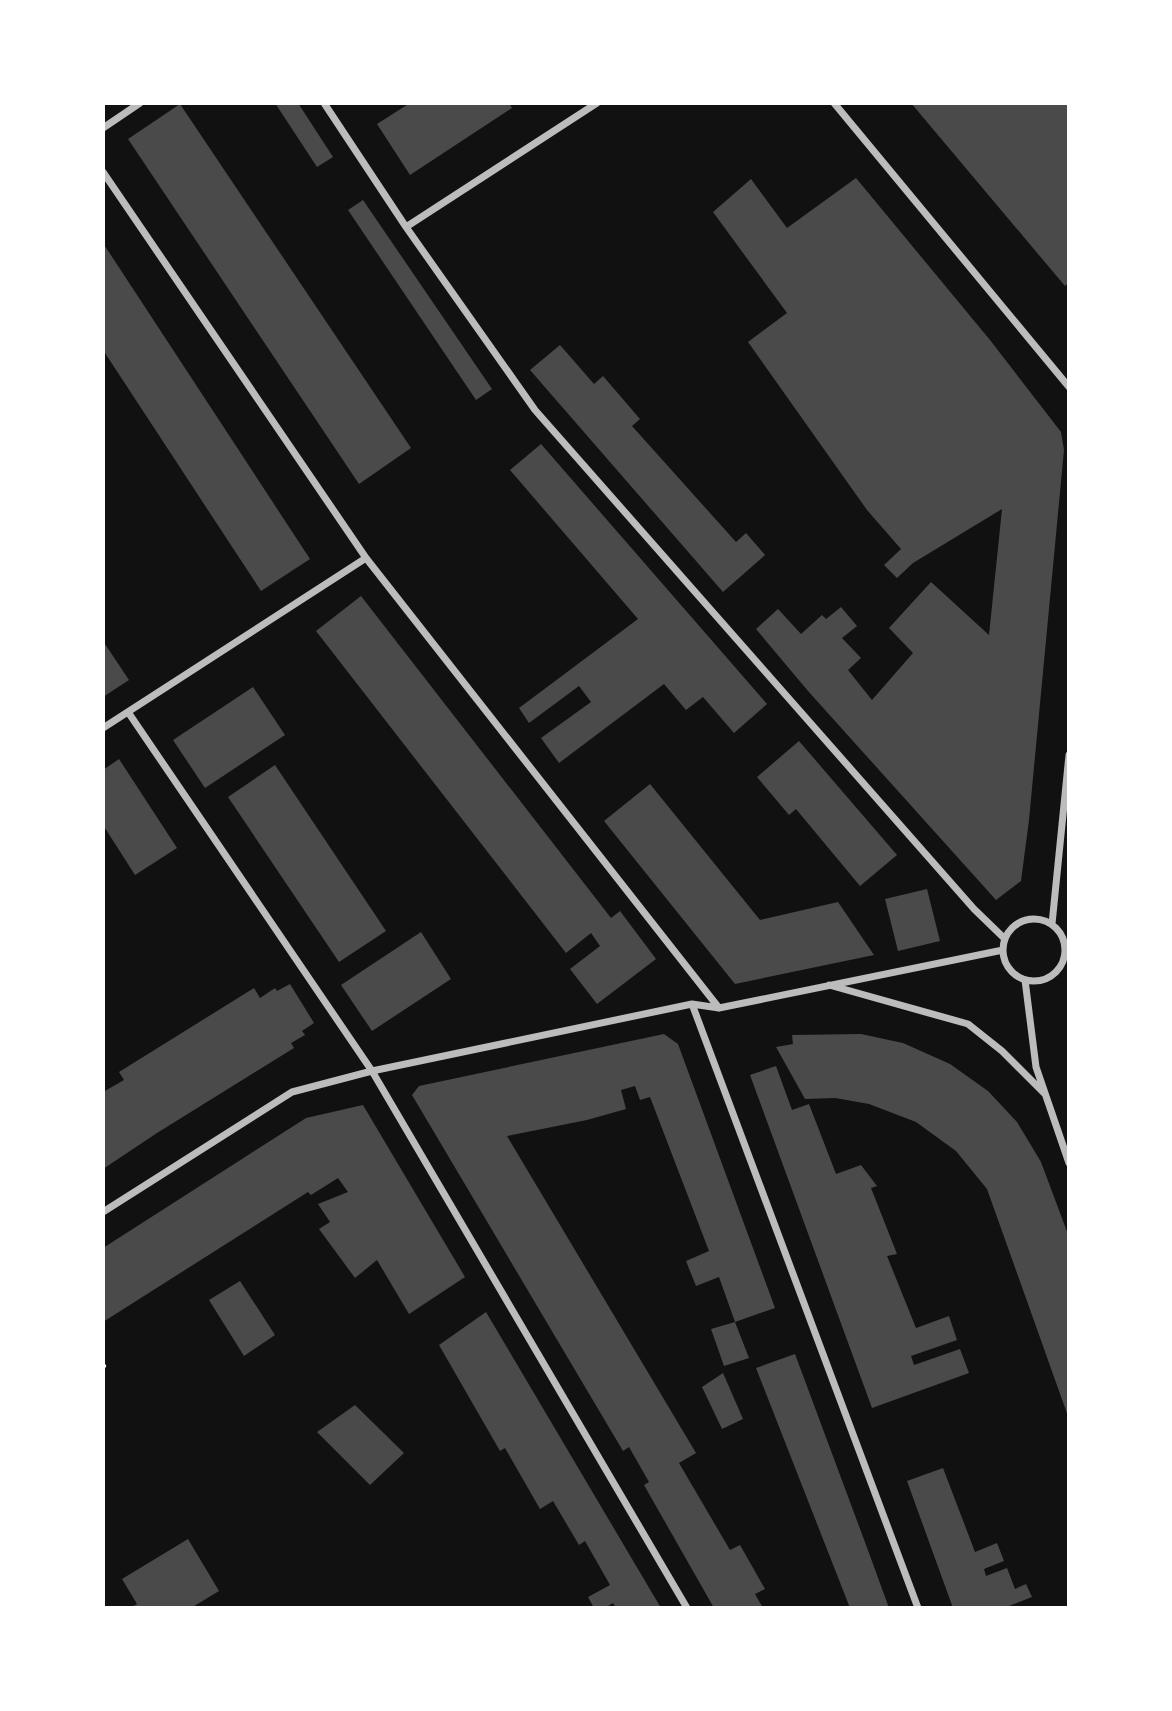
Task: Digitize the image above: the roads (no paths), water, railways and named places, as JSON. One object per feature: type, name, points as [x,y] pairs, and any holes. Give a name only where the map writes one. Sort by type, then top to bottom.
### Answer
[{"type":"street","points":[[103,128],[140,103]]},
{"type":"street","points":[[324,103],[406,227],[535,410],[974,909],[1005,939]]},
{"type":"street","points":[[406,227],[597,103]]},
{"type":"street","points":[[834,103],[1069,387]]},
{"type":"street","points":[[103,172],[366,558],[719,1008]]},
{"type":"street","points":[[103,729],[366,558]]},
{"type":"street","points":[[128,712],[372,1071],[687,1608]]},
{"type":"street","points":[[1052,925],[1069,755]]},
{"type":"street","points":[[1041,919],[1052,925],[1067,948],[1064,959],[1052,976],[1042,980],[1025,980],[1012,973],[1006,964],[1003,950],[1005,939],[1013,926],[1022,920],[1041,919]]},
{"type":"street","points":[[103,1212],[292,1092],[372,1071],[692,1004],[719,1008],[1003,950]]},
{"type":"street","points":[[1025,980],[1035,1067],[1069,1163]]},
{"type":"street","points":[[828,985],[968,1024],[1002,1051],[1044,1093]]},
{"type":"street","points":[[692,1004],[918,1608]]}]
